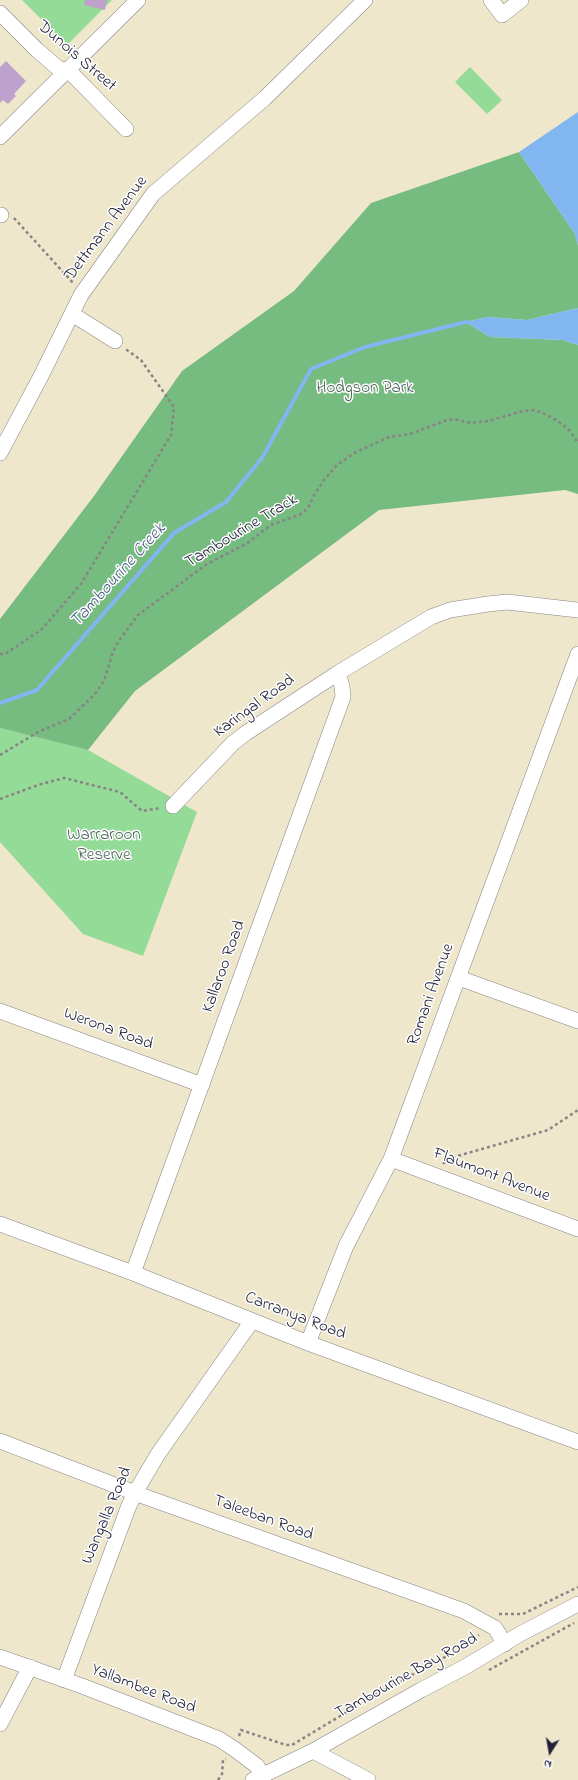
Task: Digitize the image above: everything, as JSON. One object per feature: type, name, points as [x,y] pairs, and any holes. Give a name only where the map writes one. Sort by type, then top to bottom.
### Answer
[{"type":"street","points":[[0,137],[138,0]]},
{"type":"street","name":"Dettmann Avenue","points":[[0,453],[82,293],[153,194],[265,98],[365,0]]},
{"type":"street","points":[[491,0],[502,15],[522,0]]},
{"type":"street","name":"Dunois Street","points":[[0,13],[59,69],[67,70],[126,129]]},
{"type":"street","points":[[72,314],[115,341]]},
{"type":"street","points":[[344,669],[431,618],[450,610],[506,602],[578,610]]},
{"type":"street","name":"Romani Avenue","points":[[308,1343],[346,1246],[391,1159],[578,654]]},
{"type":"street","name":"Karingal Road","points":[[173,806],[233,743],[344,669]]},
{"type":"street","name":"Kallaroo Road","points":[[133,1273],[343,697],[342,686],[344,669]]},
{"type":"street","points":[[459,978],[578,1021]]},
{"type":"street","name":"Werona Road","points":[[0,1011],[202,1085]]},
{"type":"street","name":"Flaumont Avenue","points":[[391,1159],[578,1229]]},
{"type":"street","name":"Carranya Road","points":[[0,1224],[133,1273],[308,1343],[578,1442]]},
{"type":"street","name":"Wangalla Road","points":[[64,1680],[122,1523],[135,1493],[158,1454],[252,1321]]},
{"type":"street","name":"Taleeban Road","points":[[0,1441],[135,1493],[464,1611],[495,1628],[505,1644]]},
{"type":"street","name":"Tambourine Bay Road","points":[[258,1778],[313,1751],[578,1604]]},
{"type":"street","name":"Yallambee Road","points":[[0,1657],[219,1739],[257,1766],[258,1778]]},
{"type":"street","points":[[0,1724],[30,1667]]},
{"type":"street","points":[[313,1751],[368,1780]]},
{"type":"path","points":[[3,214],[82,293]]},
{"type":"path","points":[[0,654],[5,654],[41,630],[81,584],[171,435],[174,407],[141,360],[115,341]]},
{"type":"path","name":"Tambourine Track","points":[[0,755],[40,731],[69,718],[95,694],[104,682],[113,652],[118,642],[138,615],[207,564],[246,544],[271,525],[301,514],[308,508],[314,495],[332,470],[356,452],[389,437],[410,434],[444,421],[453,419],[471,422],[488,421],[523,411],[534,410],[558,421],[569,430],[578,443]]},
{"type":"path","points":[[0,799],[38,784],[64,778],[120,792],[142,811],[173,806]]},
{"type":"path","points":[[435,1175],[447,1159],[548,1130],[578,1110]]},
{"type":"path","points":[[239,1737],[241,1730],[286,1745],[292,1745],[380,1692],[462,1648],[490,1625],[499,1614],[523,1614],[578,1586]]},
{"type":"path","points":[[218,1780],[222,1774],[224,1760]]},
{"type":"green space","points":[[22,0],[112,0],[67,45]]},
{"type":"green space","points":[[470,67],[502,100],[487,114],[455,82]]},
{"type":"green space","name":"Hodgson Park","points":[[519,152],[575,234],[578,246],[578,308],[527,320],[487,317],[466,322],[490,337],[563,340],[578,345],[578,494],[565,490],[379,510],[135,691],[88,750],[0,728],[0,619],[94,496],[182,371],[294,291],[371,203]]},
{"type":"green space","name":"Warraroon Reserve","points":[[0,728],[88,750],[197,812],[143,956],[83,934],[0,842]]},
{"type":"water","points":[[578,112],[578,246],[575,234],[519,152]]},
{"type":"water","points":[[578,308],[578,345],[563,340],[490,337],[466,322],[487,317],[527,320]]},
{"type":"building","points":[[85,0],[107,0],[105,10],[84,5]]},
{"type":"building","points":[[6,61],[26,81],[14,94],[16,96],[8,104],[3,100],[0,103],[0,67]]},
{"type":"waterway","name":"Tambourine Creek","points":[[0,703],[37,690],[174,533],[226,502],[262,458],[311,369],[365,347],[466,322],[471,323]]}]
